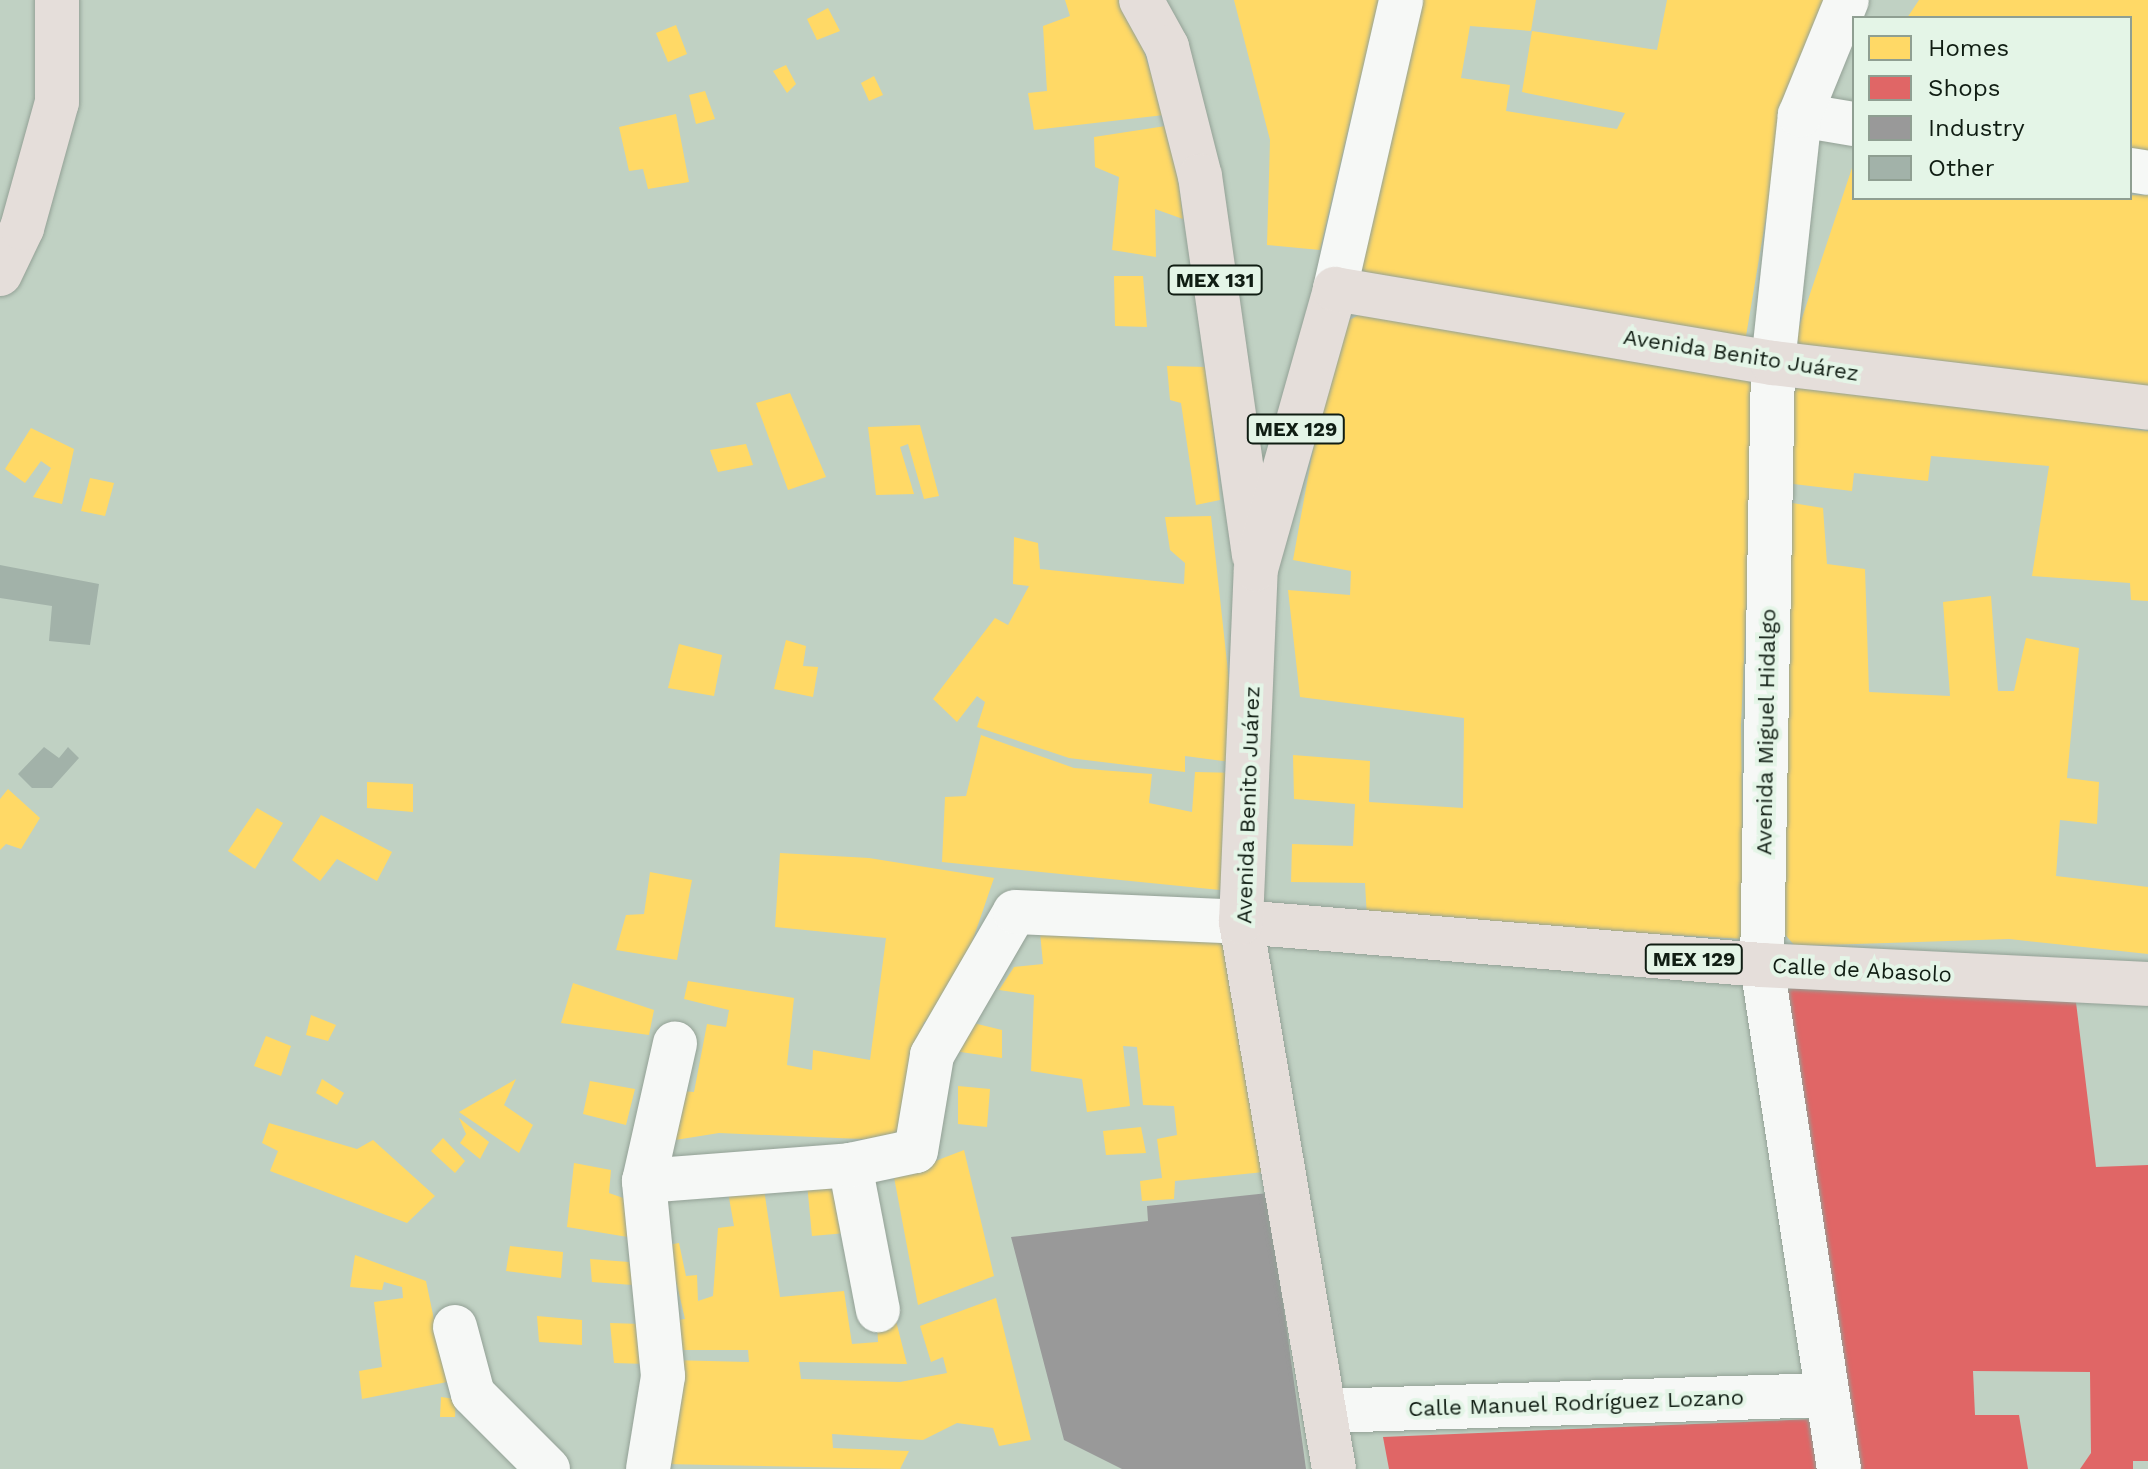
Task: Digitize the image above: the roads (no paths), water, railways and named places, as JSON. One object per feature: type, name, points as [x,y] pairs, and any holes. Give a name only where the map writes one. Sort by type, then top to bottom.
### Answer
[{"type":"main road","points":[[0,274],[22,228],[57,102],[57,0]]},
{"type":"main road","name":"MEX 131","points":[[1141,0],[1167,47],[1200,176],[1256,569]]},
{"type":"main road","name":"Avenida Benito Juárez","points":[[1334,1469],[1241,922],[1256,569],[1335,289],[1773,363],[2148,408]]},
{"type":"main road","name":"Calle de Abasolo","points":[[1241,922],[1762,965],[2148,984]]},
{"type":"street","name":"Avenida Benito Juárez","points":[[1335,289],[1401,0]]},
{"type":"street","name":"Avenida Miguel Hidalgo","points":[[1839,1469],[1762,965],[1773,363],[1800,115],[1847,0]]},
{"type":"street","points":[[1800,115],[1852,124]]},
{"type":"street","points":[[644,1181],[850,1165],[916,1151],[932,1055],[1015,912],[1241,922]]},
{"type":"street","points":[[648,1469],[663,1376],[644,1181],[675,1043]]},
{"type":"street","points":[[850,1165],[878,1310]]},
{"type":"street","points":[[455,1327],[473,1394],[548,1469]]},
{"type":"street","name":"Calle Manuel Rodríguez Lozano","points":[[1326,1411],[1826,1395]]}]
